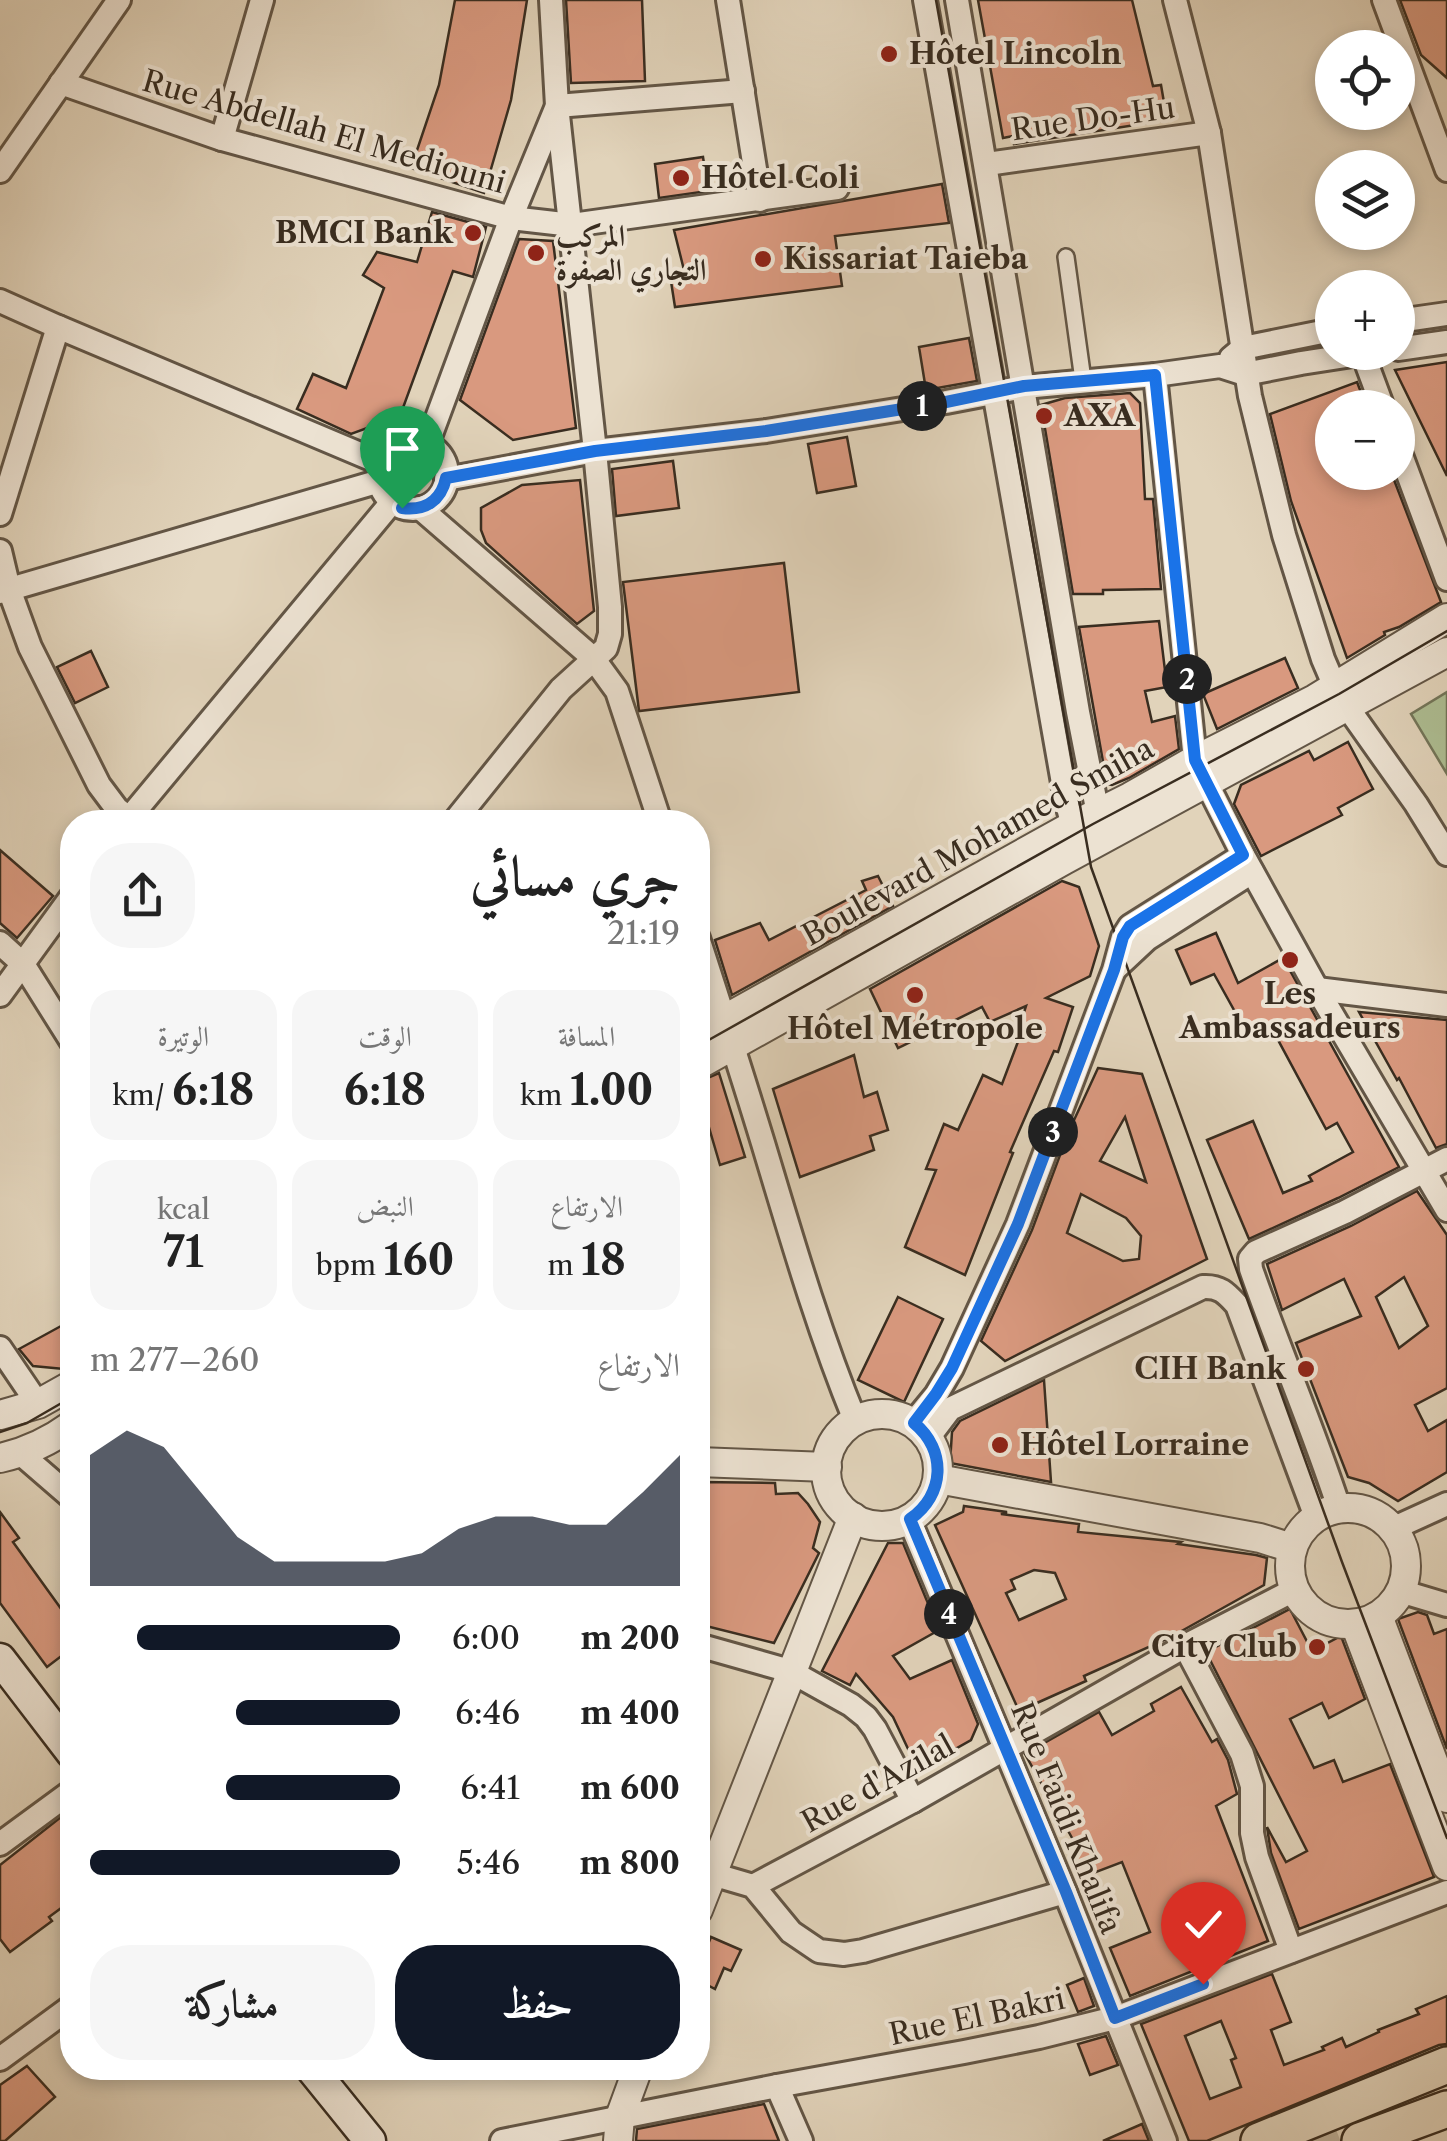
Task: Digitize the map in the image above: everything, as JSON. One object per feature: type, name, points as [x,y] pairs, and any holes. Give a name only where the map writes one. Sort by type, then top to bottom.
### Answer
[{"type":"main road","points":[[0,1660],[60,1738]]},
{"type":"main road","points":[[1260,2141],[1447,2064]]},
{"type":"main road","points":[[320,2080],[370,2141]]},
{"type":"main road","points":[[1360,2141],[1447,2109]]},
{"type":"street","points":[[0,171],[119,0]]},
{"type":"street","points":[[222,139],[262,0]]},
{"type":"street","points":[[464,810],[560,689],[606,648],[610,634],[595,451],[557,106],[551,0]]},
{"type":"street","points":[[728,0],[760,200]]},
{"type":"street","points":[[925,0],[994,394],[1088,832]]},
{"type":"street","points":[[957,0],[1078,712],[1088,832]]},
{"type":"street","points":[[1175,0],[1208,134],[1246,374],[1284,536],[1323,659],[1342,698],[1447,854]]},
{"type":"street","points":[[1384,0],[1447,170]]},
{"type":"street","name":"Rue Abdellah El Mediouni","points":[[62,83],[222,139],[511,218],[572,226],[837,188]]},
{"type":"street","points":[[557,106],[743,92]]},
{"type":"street","points":[[427,444],[557,106]]},
{"type":"street","name":"Rue Do-Hu","points":[[986,164],[1208,134]]},
{"type":"street","points":[[1066,257],[1082,380]]},
{"type":"street","points":[[0,300],[384,482],[402,508],[420,508],[440,496],[445,467],[427,444],[403,443],[388,453],[384,482],[138,810]]},
{"type":"street","points":[[1415,319],[1447,314]]},
{"type":"street","points":[[0,514],[58,328]]},
{"type":"street","points":[[1220,366],[1243,348],[1315,333]]},
{"type":"street","points":[[1415,347],[1447,342]]},
{"type":"street","points":[[446,478],[595,451],[766,431],[1024,386],[1220,366],[1246,374],[1315,360]]},
{"type":"street","points":[[1155,375],[1201,772],[1317,989],[1447,1210]]},
{"type":"street","points":[[4,590],[384,482]]},
{"type":"street","points":[[1414,490],[1447,579]]},
{"type":"street","points":[[420,508],[593,658],[617,691],[656,810]]},
{"type":"street","points":[[0,551],[4,590],[99,785],[118,810]]},
{"type":"street","name":"Boulevard Mohamed Smiha","points":[[1342,698],[1447,618]]},
{"type":"street","name":"Boulevard Mohamed Smiha","points":[[710,1051],[728,1032],[1088,832],[1342,698],[1447,652]]},
{"type":"street","points":[[921,1431],[1018,1224],[1114,970],[1146,939],[1247,864]]},
{"type":"street","points":[[0,995],[60,913]]},
{"type":"street","points":[[0,943],[23,964],[60,1023]]},
{"type":"street","points":[[710,976],[796,1256],[855,1420]]},
{"type":"street","points":[[1317,989],[1447,1005]]},
{"type":"street","name":"Boulevard Mohamed Smiha","points":[[710,1033],[728,1032]]},
{"type":"street","points":[[1328,1513],[1322,1456],[1250,1259],[1256,1252],[1447,1159]]},
{"type":"street","points":[[921,1431],[950,1409],[1203,1287],[1214,1286],[1237,1305],[1328,1513]]},
{"type":"street","points":[[0,1348],[38,1404],[60,1423]]},
{"type":"street","points":[[0,1415],[38,1404],[60,1392]]},
{"type":"street","points":[[885,1414],[897,1416],[921,1431],[937,1458],[938,1479],[926,1505],[910,1519],[884,1526],[852,1518],[831,1494],[826,1466],[836,1438],[855,1420],[885,1414]]},
{"type":"street","points":[[10,1456],[60,1435]]},
{"type":"street","points":[[10,1456],[60,1490]]},
{"type":"street","points":[[710,1462],[826,1466]]},
{"type":"street","points":[[938,1479],[1242,1535],[1292,1548]]},
{"type":"street","points":[[1392,1529],[1447,1504]]},
{"type":"street","points":[[1354,1508],[1382,1519],[1392,1529],[1406,1564],[1400,1591],[1391,1605],[1366,1620],[1336,1623],[1318,1616],[1303,1603],[1294,1590],[1290,1572],[1292,1548],[1304,1528],[1328,1513],[1354,1508]]},
{"type":"street","points":[[710,1879],[852,1518]]},
{"type":"street","name":"Rue Faidi Khalifa","points":[[910,1519],[1165,2141]]},
{"type":"street","name":"Rue d'Azilal","points":[[753,1886],[914,1801],[1185,1646],[1294,1590]]},
{"type":"street","points":[[1400,1591],[1447,1605]]},
{"type":"street","points":[[1366,1620],[1447,1798]]},
{"type":"street","points":[[1366,1620],[1447,1866]]},
{"type":"street","points":[[1185,1646],[1249,1772],[1256,1857],[1290,1950]]},
{"type":"street","points":[[710,1649],[790,1671],[846,1702],[866,1717],[914,1801]]},
{"type":"street","points":[[0,1844],[60,1800]]},
{"type":"street","points":[[712,1874],[753,1886],[791,1932],[830,1954],[863,1951],[1066,1892]]},
{"type":"street","name":"Rue El Bakri","points":[[502,2141],[619,2129],[777,2086],[1002,2045],[1115,2018],[1447,1892]]},
{"type":"street","points":[[0,2059],[60,2015]]},
{"type":"street","points":[[619,2129],[634,2080]]},
{"type":"street","points":[[777,2086],[801,2141]]},
{"type":"green space","points":[[1447,692],[1447,774],[1411,714]]},
{"type":"building","points":[[455,0],[527,0],[511,100],[484,193],[411,168],[439,85]]},
{"type":"building","points":[[566,0],[642,0],[645,81],[571,83]]},
{"type":"building","points":[[978,0],[1132,0],[1153,86],[1161,85],[1167,120],[1014,144],[1013,136],[1003,138]]},
{"type":"building","points":[[1400,0],[1447,0],[1447,78],[1421,55],[1415,30],[1411,30]]},
{"type":"building","name":"Hôtel Coli","points":[[703,157],[708,191],[659,198],[655,164]]},
{"type":"building","points":[[942,184],[949,223],[835,236],[842,286],[675,307],[670,275],[685,274],[674,230]]},
{"type":"building","points":[[432,212],[486,227],[473,277],[453,271],[400,416],[351,434],[297,409],[313,374],[346,388],[384,288],[363,275],[377,252],[417,262]]},
{"type":"building","points":[[519,239],[553,241],[576,428],[513,440],[460,400]]},
{"type":"building","points":[[969,338],[977,381],[926,390],[919,347]]},
{"type":"building","points":[[1447,362],[1447,476],[1415,411],[1415,390],[1405,390],[1395,370],[1415,370]]},
{"type":"building","points":[[1357,382],[1360,390],[1335,390]]},
{"type":"building","points":[[1130,393],[1140,403],[1145,499],[1153,499],[1161,589],[1073,594],[1041,405],[1065,398]]},
{"type":"building","points":[[1315,397],[1315,490],[1398,490],[1441,602],[1384,632],[1385,635],[1347,658],[1291,501],[1270,414]]},
{"type":"building","points":[[847,437],[856,486],[817,493],[808,444]]},
{"type":"building","points":[[673,461],[679,508],[616,516],[612,469]]},
{"type":"building","points":[[580,480],[594,611],[577,624],[486,543],[481,530],[481,508],[522,485]]},
{"type":"building","points":[[784,563],[799,692],[639,711],[623,582]]},
{"type":"building","points":[[1159,621],[1167,687],[1145,691],[1152,722],[1175,716],[1179,749],[1129,778],[1107,784],[1079,627]]},
{"type":"building","points":[[91,651],[108,687],[75,703],[57,667]]},
{"type":"building","points":[[1285,658],[1298,688],[1217,729],[1203,694]]},
{"type":"building","points":[[1348,742],[1373,789],[1338,808],[1342,815],[1261,856],[1234,804],[1241,785],[1309,751],[1314,760]]},
{"type":"building","points":[[0,850],[53,896],[17,938],[0,923]]},
{"type":"building","points":[[878,876],[893,906],[732,995],[715,940],[760,923],[769,940],[866,890],[862,881]]},
{"type":"building","points":[[1062,881],[1079,887],[1099,946],[1090,976],[1046,998],[1073,1007],[1058,1052],[1054,1051],[1010,1152],[1013,1153],[965,1275],[905,1247],[936,1170],[926,1169],[944,1124],[958,1130],[983,1075],[1002,1084],[1019,1039],[1016,1038],[1026,1006],[990,1022],[982,1007],[898,1048],[870,989]]},
{"type":"building","points":[[1216,933],[1238,983],[1283,958],[1399,1167],[1249,1239],[1207,1140],[1253,1121],[1283,1193],[1312,1181],[1309,1176],[1353,1152],[1337,1123],[1326,1129],[1270,1025],[1249,1037],[1214,974],[1191,984],[1176,950]]},
{"type":"building","points":[[1359,1012],[1447,1020],[1447,1144],[1436,1148]]},
{"type":"building","points":[[854,1055],[864,1097],[877,1092],[888,1130],[870,1136],[874,1150],[800,1177],[773,1089]]},
{"type":"building","points":[[1098,1068],[1142,1074],[1207,1259],[1005,1361],[981,1341],[1032,1230],[1069,1131]],"holes":[[[1125,1117],[1146,1182],[1100,1161]],[[1081,1194],[1126,1218],[1141,1236],[1139,1259],[1123,1261],[1067,1233]]]},
{"type":"building","points":[[719,1073],[745,1157],[720,1165],[710,1131],[710,1077]]},
{"type":"building","points":[[1417,1191],[1447,1235],[1447,1388],[1415,1405],[1428,1431],[1447,1420],[1447,1472],[1398,1501],[1369,1483],[1348,1477],[1296,1343],[1361,1316],[1344,1279],[1282,1310],[1267,1264]],"holes":[[[1404,1277],[1428,1326],[1399,1348],[1376,1297]]]},
{"type":"building","points":[[898,1297],[943,1319],[904,1402],[858,1380]]},
{"type":"building","points":[[60,1327],[60,1369],[33,1366],[19,1349]]},
{"type":"building","name":"Hôtel Lorraine","points":[[1044,1380],[1051,1482],[950,1463],[952,1432],[960,1421]]},
{"type":"building","points":[[710,1482],[775,1483],[776,1494],[798,1493],[820,1522],[813,1548],[819,1553],[774,1643],[710,1627]]},
{"type":"building","points":[[964,1506],[1007,1512],[1001,1514],[1079,1524],[1078,1532],[1181,1542],[1178,1544],[1256,1555],[1267,1558],[1264,1585],[1169,1638],[1084,1676],[1086,1681],[1019,1711],[935,1525],[963,1512]],"holes":[[[1034,1570],[1055,1573],[1066,1599],[1019,1620],[1006,1593],[1015,1589],[1011,1580]]]},
{"type":"building","points":[[0,1512],[19,1538],[13,1542],[60,1607],[60,1657],[47,1667],[0,1603]]},
{"type":"building","points":[[888,1543],[903,1543],[939,1630],[893,1656],[910,1679],[952,1660],[978,1724],[971,1740],[918,1770],[893,1717],[856,1674],[850,1685],[822,1671]]},
{"type":"building","points":[[1290,1609],[1312,1651],[1341,1636],[1365,1699],[1329,1718],[1322,1703],[1290,1719],[1314,1768],[1334,1760],[1343,1782],[1390,1764],[1434,1877],[1299,1929],[1271,1853],[1267,1827],[1286,1862],[1307,1851],[1206,1652]]},
{"type":"building","points":[[1418,1612],[1427,1615],[1434,1634],[1447,1629],[1447,1749],[1398,1619]]},
{"type":"building","points":[[1181,1687],[1212,1742],[1217,1739],[1228,1760],[1237,1794],[1216,1806],[1268,1941],[1130,1996],[1110,1948],[1150,1932],[1122,1862],[1083,1877],[1071,1847],[1076,1845],[1025,1754],[1099,1712],[1112,1735],[1154,1711],[1151,1704]]},
{"type":"building","points":[[60,1818],[60,1909],[49,1917],[52,1921],[10,1952],[0,1939],[0,1865]]},
{"type":"building","points":[[710,1939],[741,1950],[731,1971],[724,1968],[715,1989],[710,1986]]},
{"type":"building","points":[[1272,1974],[1291,2022],[1271,2030],[1284,2065],[1324,2050],[1322,2047],[1342,2038],[1346,2047],[1419,2014],[1416,2009],[1447,1996],[1447,2044],[1207,2141],[1189,2141],[1141,2024]],"holes":[[[1221,2021],[1236,2058],[1231,2060],[1241,2087],[1210,2099],[1185,2036]]]},
{"type":"building","points":[[1084,1978],[1094,2006],[1078,2012],[1067,1985]]},
{"type":"building","points":[[1106,2036],[1118,2065],[1090,2075],[1078,2044]]},
{"type":"building","points":[[27,2066],[55,2097],[5,2141],[0,2141],[0,2085]]},
{"type":"building","points":[[764,2104],[779,2141],[636,2141],[637,2129]]},
{"type":"building","points":[[1142,2124],[1149,2141],[1103,2141]]},
{"type":"tunnel","points":[[1303,2141],[1447,2086]]},
{"type":"tram line","points":[[936,0],[1091,867],[1342,1562],[1447,1838]]},
{"type":"tram line","points":[[710,1039],[1447,631]]},
{"type":"tram line","points":[[0,1432],[27,1423],[60,1404]]},
{"type":"place","name":"Hôtel Lincoln","points":[[889,54]]},
{"type":"place","name":"Hôtel Coli","points":[[681,178]]},
{"type":"place","name":"BMCI Bank","points":[[473,233]]},
{"type":"place","name":"المركب التجاري الصفوة","points":[[536,253]]},
{"type":"place","name":"Kissariat Taieba","points":[[763,259]]},
{"type":"place","name":"AXA","points":[[1044,416]]},
{"type":"place","name":"Les Ambassadeurs","points":[[1290,960]]},
{"type":"place","name":"Hôtel Métropole","points":[[915,995]]},
{"type":"place","name":"CIH Bank","points":[[1306,1369]]},
{"type":"place","name":"Hôtel Lorraine","points":[[1000,1445]]},
{"type":"place","name":"City Club","points":[[1317,1647]]},
{"type":"route","points":[[402,508],[431,504],[440,496],[446,478],[595,451],[766,431],[1024,386],[1155,375],[1195,760],[1243,855],[1138,920],[1123,937],[1018,1224],[952,1368],[914,1423],[935,1451],[938,1479],[926,1505],[910,1519],[1115,2018],[1203,1984]]}]
